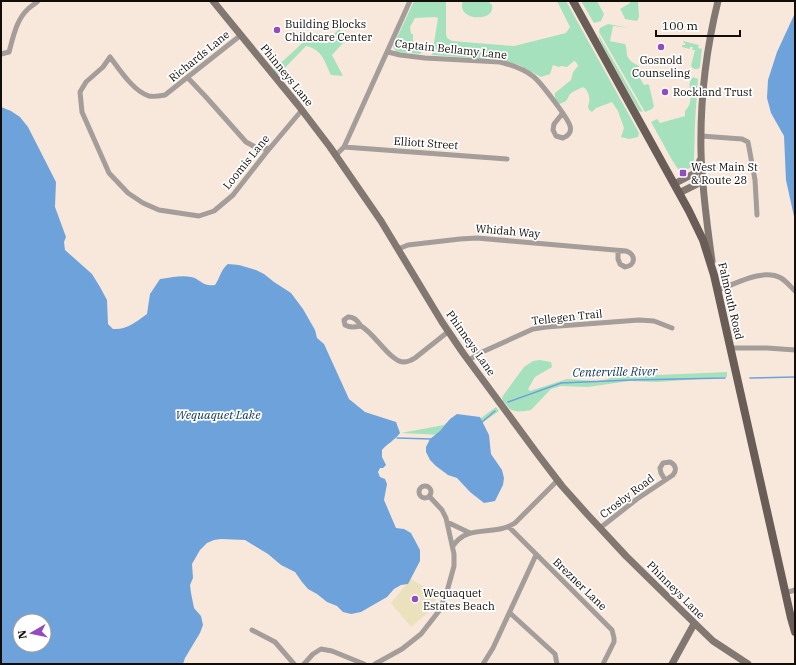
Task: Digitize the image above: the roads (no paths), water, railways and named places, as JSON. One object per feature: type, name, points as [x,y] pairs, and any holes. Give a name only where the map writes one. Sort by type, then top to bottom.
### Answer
[{"type":"main road","name":"Phinneys Lane","points":[[212,1],[302,110],[336,155],[366,199],[449,331],[558,480],[600,528],[694,624],[713,641],[748,664]]},
{"type":"main road","name":"Falmouth Road","points":[[572,1],[679,193],[703,240],[718,290],[795,632]]},
{"type":"main road","points":[[714,275],[703,177],[701,136],[705,75],[711,33],[718,1]]},
{"type":"main road","points":[[674,184],[695,173],[701,154]]},
{"type":"main road","points":[[679,193],[697,184],[703,177]]},
{"type":"main road","points":[[672,664],[694,624]]},
{"type":"street","points":[[1,54],[9,52],[15,30],[20,20],[27,9],[38,1]]},
{"type":"street","points":[[336,155],[344,147],[410,1]]},
{"type":"street","name":"Richards Lane","points":[[82,88],[110,58],[123,75],[135,87],[150,96],[165,95],[241,35]]},
{"type":"street","name":"Captain Bellamy Lane","points":[[388,52],[404,56],[500,62],[511,65],[523,70],[541,83],[570,125],[571,129],[568,136],[560,138],[555,135],[553,128],[562,114]]},
{"type":"street","points":[[188,78],[246,142],[259,149],[270,148]]},
{"type":"street","name":"Loomis Lane","points":[[82,88],[80,92],[82,112],[109,173],[128,193],[143,203],[159,210],[199,216],[214,211],[233,195],[302,110]]},
{"type":"street","points":[[701,136],[742,139],[748,142],[755,180],[757,216]]},
{"type":"street","name":"Elliott Street","points":[[344,147],[507,159]]},
{"type":"street","name":"Whidah Way","points":[[398,249],[408,245],[477,238],[618,251]]},
{"type":"street","points":[[718,290],[753,277],[764,275],[781,279],[795,291]]},
{"type":"street","name":"Tellegen Trail","points":[[469,360],[480,352],[533,329],[639,320],[654,321],[672,328]]},
{"type":"street","points":[[361,326],[368,330],[391,355],[402,362],[415,358],[449,331]]},
{"type":"street","points":[[731,348],[795,350]]},
{"type":"street","points":[[453,546],[461,537],[470,532],[490,531],[509,527],[515,523],[558,480]]},
{"type":"street","name":"Crosby Road","points":[[600,528],[665,480]]},
{"type":"street","points":[[375,664],[415,640],[439,611],[446,595],[455,561],[453,546],[444,514],[429,496]]},
{"type":"street","points":[[447,522],[470,532]]},
{"type":"street","name":"Brezner Lane","points":[[509,527],[612,630],[614,642],[603,664]]},
{"type":"street","points":[[483,664],[489,656],[510,613],[536,555]]},
{"type":"street","points":[[785,593],[795,590]]},
{"type":"street","points":[[510,613],[555,654],[557,664]]},
{"type":"street","points":[[252,630],[275,642],[294,664]]},
{"type":"street","points":[[304,664],[313,654],[321,649],[332,651],[364,664]]},
{"type":"water","points":[[795,13],[795,221],[786,180],[784,136],[771,113],[767,98],[768,80],[777,52]]},
{"type":"water","name":"Wequaquet Lake","points":[[1,107],[20,117],[28,127],[56,182],[55,207],[66,237],[64,242],[65,250],[92,274],[100,287],[107,300],[108,324],[113,329],[127,327],[147,314],[150,294],[160,279],[187,276],[207,285],[215,285],[224,268],[228,264],[239,265],[256,270],[291,293],[303,309],[315,330],[317,338],[324,344],[349,399],[365,412],[396,422],[400,433],[382,450],[382,457],[386,465],[383,468],[380,468],[378,472],[380,477],[385,479],[387,484],[384,500],[396,528],[404,529],[411,533],[420,550],[420,561],[408,584],[401,585],[394,589],[387,597],[361,612],[351,614],[343,612],[337,606],[327,602],[308,589],[295,572],[281,565],[268,554],[245,540],[214,540],[207,543],[200,550],[192,564],[193,578],[190,585],[191,593],[194,608],[201,616],[203,625],[183,664],[1,664]]},
{"type":"water","points":[[457,414],[480,417],[489,435],[491,454],[502,470],[504,478],[503,485],[495,501],[484,503],[470,492],[457,478],[448,475],[436,466],[430,460],[426,452],[426,447],[430,439]]},
{"type":"waterway","name":"Centerville River","points":[[750,378],[795,377]]},
{"type":"waterway","name":"Centerville River","points":[[508,402],[561,383],[725,378]]},
{"type":"waterway","name":"Centerville River","points":[[482,422],[495,411]]},
{"type":"waterway","name":"Centerville River","points":[[397,438],[431,439]]},
{"type":"place","name":"Building Blocks Childcare Center","points":[[277,30]]},
{"type":"place","name":"Gosnold Counseling","points":[[661,47]]},
{"type":"place","name":"Rockland Trust","points":[[665,92]]},
{"type":"place","name":"West Main St & Route 28","points":[[683,173]]},
{"type":"place","name":"Wequaquet Estates Beach","points":[[415,599]]}]
